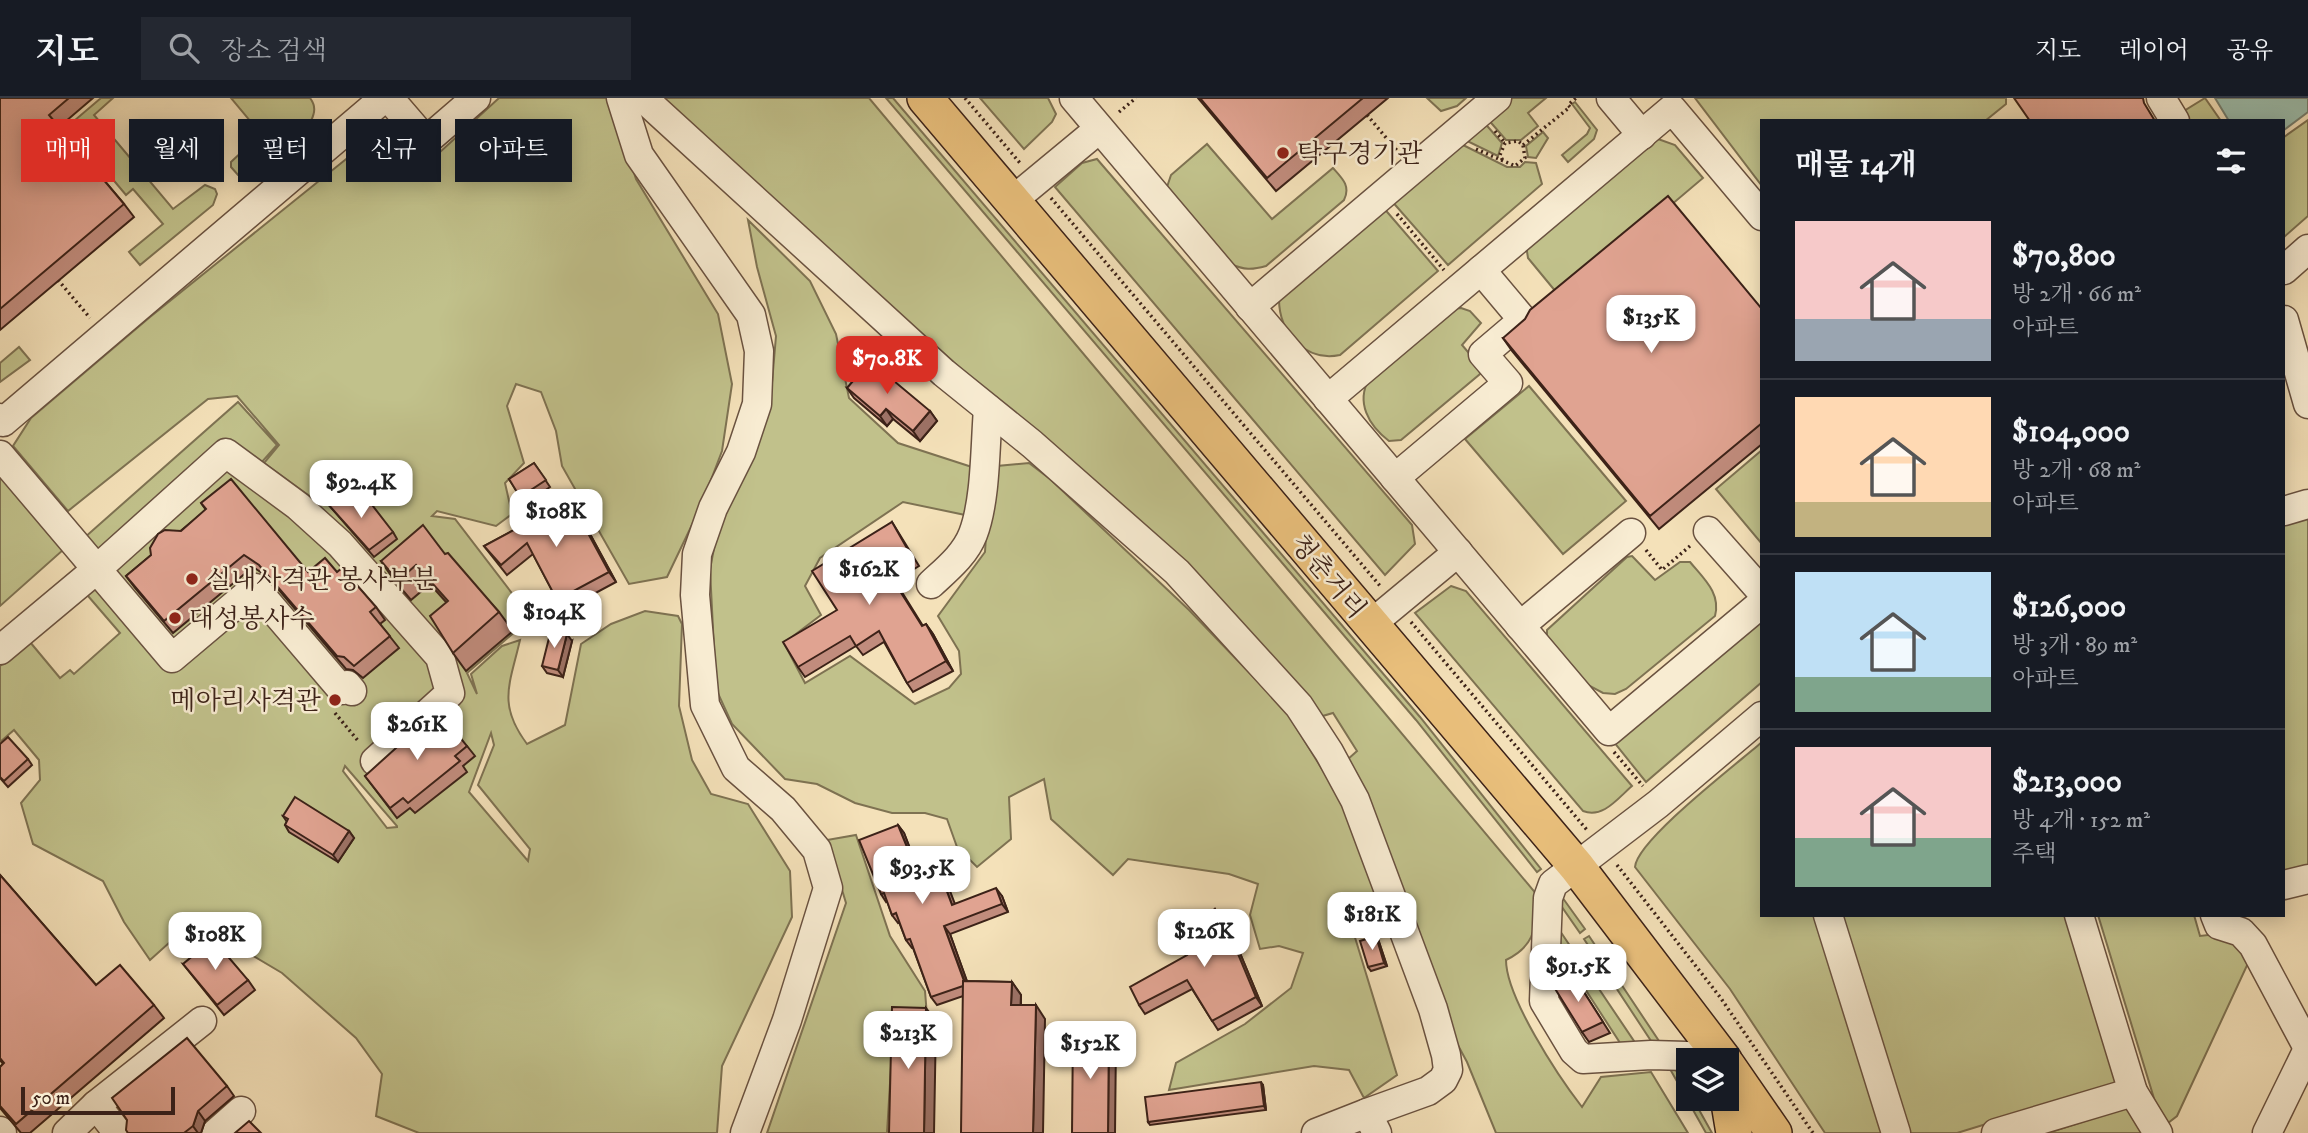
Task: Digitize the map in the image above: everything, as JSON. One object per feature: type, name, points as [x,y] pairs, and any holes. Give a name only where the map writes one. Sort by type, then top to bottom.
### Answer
[{"type":"main road","name":"청춘거리","points":[[925,98],[1577,867],[1714,1048]]},
{"type":"main road","name":"청춘거리","points":[[1739,1083],[1774,1133]]},
{"type":"main road","points":[[1730,1111],[1734,1133]]},
{"type":"street","points":[[1,421],[387,98],[426,141],[476,98]]},
{"type":"street","points":[[621,98],[639,155],[751,315],[759,351],[757,404],[741,452],[713,508],[697,554],[695,595],[705,705],[736,768],[783,809],[817,850],[828,888],[787,1020],[746,1133]]},
{"type":"street","points":[[643,98],[944,373],[1177,572],[1299,706],[1329,752],[1355,800],[1387,882],[1433,1009],[1448,1070],[1443,1080],[1428,1091],[1372,1123],[1316,1133]]},
{"type":"street","points":[[1073,98],[1609,731],[1760,605]]},
{"type":"street","points":[[1250,307],[1497,98]]},
{"type":"street","points":[[1611,98],[1642,135]]},
{"type":"street","points":[[2161,98],[2174,119]]},
{"type":"street","points":[[1328,399],[1672,110],[1760,214]]},
{"type":"street","points":[[1012,201],[1099,128]]},
{"type":"street","points":[[2285,269],[2308,249]]},
{"type":"street","points":[[1395,478],[1508,383],[1483,354],[1523,320],[1470,279]]},
{"type":"street","points":[[2285,324],[2308,404]]},
{"type":"street","points":[[931,584],[960,556],[972,536],[978,515],[988,409]]},
{"type":"street","points":[[0,650],[97,569],[226,453],[322,527],[440,657],[450,693],[366,750]]},
{"type":"street","points":[[0,455],[172,658],[255,588],[342,690],[347,685],[352,691]]},
{"type":"street","points":[[2285,511],[2308,504]]},
{"type":"street","points":[[1708,531],[1760,590]]},
{"type":"street","points":[[1520,626],[1631,533]]},
{"type":"street","points":[[1370,625],[1458,552]]},
{"type":"street","points":[[1676,1057],[1651,1055],[1583,1059],[1574,1051],[1544,1001],[1548,898],[1553,884],[1658,804],[1760,718]]},
{"type":"street","points":[[2285,886],[2308,879]]},
{"type":"street","points":[[1830,917],[1896,1133]]},
{"type":"street","points":[[2080,917],[2133,1092],[2158,1133]]},
{"type":"street","points":[[2216,917],[2218,925],[2241,932],[2253,945],[2308,1049],[2267,1133]]},
{"type":"street","points":[[66,1133],[96,1105],[202,1021]]},
{"type":"street","points":[[1996,1133],[2133,1092]]},
{"type":"street","points":[[96,1105],[118,1133]]},
{"type":"street","points":[[216,1133],[241,1111]]},
{"type":"path","points":[[1523,145],[1576,98]]},
{"type":"path","points":[[1367,115],[1413,170]]},
{"type":"path","points":[[1518,141],[1523,145],[1525,158],[1521,163],[1509,165],[1503,161],[1500,155],[1505,143],[1518,141]]},
{"type":"path","points":[[1382,196],[1470,279]]},
{"type":"path","points":[[58,280],[105,335]]},
{"type":"path","points":[[1631,533],[1662,570],[1708,531]]},
{"type":"path","points":[[337,716],[366,750]]},
{"type":"path","points":[[1609,731],[1607,744],[1658,804]]},
{"type":"green space","points":[[101,98],[113,98],[94,115],[97,119],[76,119]]},
{"type":"green space","points":[[231,98],[310,98],[313,104],[312,119],[248,119]]},
{"type":"green space","points":[[499,98],[611,98],[636,179],[718,314],[732,384],[722,451],[701,506],[667,577],[629,584],[562,466],[556,431],[541,392],[516,384],[507,406],[524,463],[505,483],[512,514],[496,526],[437,511],[432,516],[455,519],[531,618],[467,673],[477,694],[471,674],[502,646],[520,640],[510,682],[509,705],[518,730],[527,744],[565,725],[581,644],[611,624],[645,611],[678,616],[682,624],[679,706],[692,760],[711,794],[748,804],[790,871],[792,917],[722,1066],[717,1133],[419,1133],[376,1116],[382,1074],[356,1038],[282,973],[230,942],[180,933],[150,960],[124,922],[103,881],[33,844],[21,803],[40,780],[39,760],[14,730],[0,742],[0,666],[30,642],[60,678],[70,670],[74,674],[120,633],[82,589],[92,584],[67,553],[238,402],[277,445],[260,464],[314,505],[348,493],[371,500],[353,480],[315,500],[264,463],[279,445],[237,396],[208,399],[68,511],[13,446],[31,418],[150,317],[318,182],[332,182],[332,170],[346,159],[346,182],[441,182],[441,151],[455,138],[455,182],[572,182],[572,119],[476,119]],"holes":[[[491,733],[494,745],[478,785],[530,849],[528,861],[469,792]],[[345,766],[397,826],[387,828],[343,771]]]},
{"type":"green space","points":[[659,98],[869,98],[1538,896],[1532,934],[1524,948],[1506,960],[1508,976],[1535,1036],[1582,1107],[1601,1077],[1651,1072],[1688,1133],[1496,1133],[1467,1062],[1447,1025],[1347,760],[1357,751],[1333,713],[1319,717],[1102,493],[773,203]]},
{"type":"green space","points":[[886,98],[893,98],[1420,717],[1541,869],[1537,872],[1416,720]]},
{"type":"green space","points":[[980,98],[1048,98],[1056,114],[1052,122],[1024,149]]},
{"type":"green space","points":[[1427,98],[1466,98],[1457,106],[1441,111]]},
{"type":"green space","points":[[1508,98],[1546,98],[1528,113],[1538,126],[1521,140],[1506,140],[1486,117]]},
{"type":"green space","points":[[1695,98],[2006,98],[2006,104],[1987,119],[1760,119],[1760,183]]},
{"type":"green space","points":[[2205,98],[2220,119],[2183,119],[2179,114]]},
{"type":"green space","points":[[1575,102],[1597,130],[1594,139],[1568,162],[1562,155],[1587,134],[1590,128],[1572,104]]},
{"type":"green space","points":[[1482,120],[1502,143],[1498,156],[1461,138]]},
{"type":"green space","points":[[2308,120],[2308,216],[2285,236],[2285,136]]},
{"type":"green space","points":[[1543,132],[1548,138],[1536,158],[1528,157],[1526,146]]},
{"type":"green space","points":[[1658,139],[1675,145],[1703,178],[1561,298],[1528,258],[1526,245]]},
{"type":"green space","points":[[115,140],[129,157],[129,182],[150,182],[173,209],[205,185],[215,189],[217,194],[213,205],[140,265],[129,252],[163,224],[133,189],[126,195],[115,182]]},
{"type":"green space","points":[[1457,142],[1507,167],[1520,167],[1525,162],[1536,163],[1542,184],[1448,265],[1390,199]]},
{"type":"green space","points":[[1207,144],[1272,219],[1333,168],[1346,186],[1346,195],[1344,200],[1266,266],[1248,269],[1236,266],[1231,264],[1167,187],[1171,175]]},
{"type":"green space","points":[[238,155],[238,175],[231,167],[231,162]]},
{"type":"green space","points":[[1097,159],[1412,525],[1415,544],[1385,575],[1055,187],[1082,163]]},
{"type":"green space","points":[[1382,206],[1438,271],[1340,355],[1316,354],[1289,334],[1280,311],[1279,299]]},
{"type":"green space","points":[[748,220],[810,281],[836,334],[849,398],[898,443],[975,468],[970,516],[903,502],[820,558],[805,586],[821,615],[784,643],[805,683],[850,656],[915,704],[949,688],[961,674],[959,651],[938,616],[985,552],[988,506],[997,466],[1029,463],[1050,479],[1189,610],[1286,711],[1345,806],[1390,919],[1353,931],[1397,1075],[1364,1098],[1349,1070],[1314,1066],[1169,1090],[1176,1063],[1245,1024],[1291,988],[1303,953],[1279,946],[1260,949],[1250,915],[1258,884],[1229,874],[1128,859],[1113,875],[1051,819],[1044,779],[1009,797],[1011,839],[977,867],[957,847],[947,819],[925,813],[892,813],[855,803],[817,784],[785,779],[732,724],[716,689],[710,569],[718,528],[770,406],[776,336],[757,267]]},
{"type":"green space","points":[[1451,309],[1470,311],[1481,323],[1462,345],[1479,365],[1480,374],[1401,440],[1389,441],[1375,428],[1366,413],[1364,396],[1369,379]]},
{"type":"green space","points":[[19,347],[30,360],[0,382],[0,363]]},
{"type":"green space","points":[[1529,386],[1626,501],[1563,554],[1465,439]]},
{"type":"green space","points":[[1760,452],[1760,542],[1716,489]]},
{"type":"green space","points":[[0,473],[63,550],[0,606]]},
{"type":"green space","points":[[2308,510],[2308,866],[2285,873],[2285,518]]},
{"type":"green space","points":[[1632,556],[1655,580],[1680,562],[1690,562],[1706,580],[1713,593],[1716,600],[1715,616],[1626,689],[1615,694],[1603,693],[1586,684],[1547,636],[1547,630],[1627,557]]},
{"type":"green space","points":[[1451,586],[1466,591],[1632,786],[1610,806],[1597,812],[1583,811],[1415,613]]},
{"type":"green space","points":[[1760,616],[1760,684],[1646,782],[1613,741]]},
{"type":"green space","points":[[1760,744],[1760,917],[1819,917],[1885,1133],[1825,1133],[1730,989],[1635,867],[1652,839]]},
{"type":"green space","points":[[856,835],[890,936],[925,991],[927,1016],[894,1017],[887,1133],[767,1133],[846,903],[827,840]]},
{"type":"green space","points":[[1557,890],[1585,929],[1580,933],[1555,897]]},
{"type":"green space","points":[[1838,917],[2070,917],[2120,1083],[1957,1133],[1904,1133]]},
{"type":"green space","points":[[2099,917],[2195,917],[2200,936],[2226,933],[2250,959],[2177,1116],[2168,1123],[2160,1118]]},
{"type":"green space","points":[[1554,922],[1640,1050],[1624,1049],[1552,938]]},
{"type":"green space","points":[[1589,936],[1665,1050],[1657,1050],[1584,939]]},
{"type":"green space","points":[[1674,1067],[1676,1070],[1676,1080],[1670,1069]]},
{"type":"green space","points":[[2131,1106],[2149,1133],[2048,1133]]},
{"type":"green space","points":[[1694,1111],[1700,1111],[1712,1133],[1706,1133]]},
{"type":"shaded area","points":[[2215,98],[2308,98],[2308,112],[2285,129],[2285,119],[2228,119]]},
{"type":"building","points":[[0,98],[69,98],[49,115],[52,119],[21,119],[21,182],[105,182],[124,204],[0,309]]},
{"type":"building","name":"탁구경기관","points":[[1200,98],[1363,98],[1267,178]]},
{"type":"building","points":[[2014,98],[2143,98],[2154,119],[2029,119]]},
{"type":"building","points":[[1668,196],[1760,307],[1760,425],[1650,516],[1503,338],[1525,319],[1530,310]]},
{"type":"building","points":[[870,361],[930,411],[913,431],[886,409],[880,416],[847,388]]},
{"type":"building","points":[[534,463],[546,480],[520,497],[509,479]]},
{"type":"building","points":[[231,479],[308,572],[325,558],[337,572],[342,568],[376,607],[370,612],[390,636],[354,666],[344,657],[337,656],[259,565],[244,555],[164,621],[126,576],[151,555],[150,548],[158,534],[165,530],[181,531],[206,509],[201,503]]},
{"type":"building","points":[[343,490],[358,510],[369,501],[393,532],[369,550],[327,503]]},
{"type":"building","points":[[570,500],[609,572],[557,600],[527,543],[501,565],[484,546]]},
{"type":"building","points":[[892,522],[912,557],[888,572],[922,626],[926,624],[946,661],[907,683],[879,631],[856,646],[850,636],[798,667],[783,642],[837,610],[812,571]]},
{"type":"building","points":[[423,525],[445,554],[448,553],[499,612],[453,653],[430,616],[448,601],[416,565],[398,581],[381,561]]},
{"type":"building","points":[[551,630],[567,634],[558,670],[542,666]]},
{"type":"building","points":[[442,715],[467,746],[455,756],[460,761],[408,803],[403,798],[390,808],[365,776],[427,720],[430,724]]},
{"type":"building","points":[[8,737],[28,759],[4,781],[0,777],[0,744]]},
{"type":"building","points":[[295,797],[349,831],[333,855],[285,825],[288,819],[283,816]]},
{"type":"building","points":[[898,825],[913,862],[933,854],[952,905],[996,888],[1002,904],[944,926],[964,981],[963,986],[931,997],[910,939],[906,940],[896,913],[892,915],[884,893],[881,894],[859,840]]},
{"type":"building","points":[[0,875],[96,985],[120,965],[154,1005],[16,1124],[0,1106],[0,1067],[4,1063],[0,1058]]},
{"type":"building","points":[[1215,909],[1231,937],[1256,997],[1212,1021],[1187,980],[1139,1005],[1130,987],[1187,955],[1174,928]]},
{"type":"building","points":[[1376,936],[1384,963],[1368,967],[1360,941]]},
{"type":"building","points":[[213,939],[248,980],[217,1005],[183,964]]},
{"type":"building","points":[[1573,975],[1603,1022],[1582,1032],[1554,987]]},
{"type":"building","points":[[963,981],[1012,982],[1011,1005],[1036,1005],[1033,1133],[961,1133]]},
{"type":"building","points":[[892,1007],[926,1008],[924,1133],[889,1133]]},
{"type":"building","points":[[1073,1029],[1109,1029],[1108,1133],[1072,1133]]},
{"type":"building","points":[[187,1038],[227,1086],[198,1111],[193,1126],[184,1133],[128,1133],[127,1120],[112,1098]]},
{"type":"building","points":[[1261,1082],[1264,1106],[1148,1122],[1145,1097]]},
{"type":"building","points":[[249,1121],[261,1133],[235,1133]]},
{"type":"place","name":"탁구경기관","points":[[1283,153]]},
{"type":"place","name":"실내사격관 봉사부분","points":[[192,579]]},
{"type":"place","name":"대성봉사수","points":[[175,618]]},
{"type":"place","name":"메아리사격관","points":[[335,700]]}]
